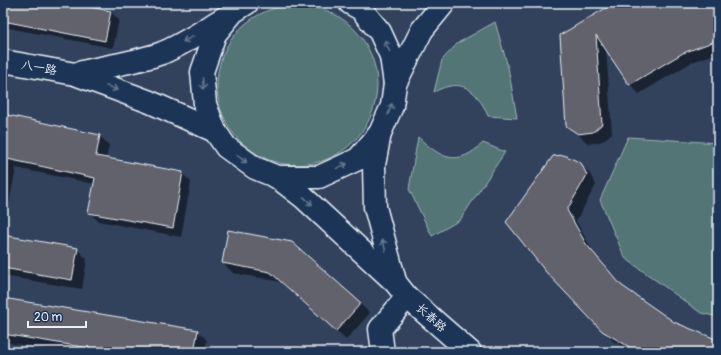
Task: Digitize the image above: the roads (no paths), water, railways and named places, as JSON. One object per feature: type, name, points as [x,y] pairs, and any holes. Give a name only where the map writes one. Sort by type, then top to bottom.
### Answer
[{"type":"main road","points":[[350,3],[361,9],[380,32],[391,56],[395,84],[392,106],[380,134],[374,165],[375,207],[401,290],[380,329],[383,352]]},
{"type":"main road","points":[[395,84],[422,30],[444,3]]},
{"type":"main road","points":[[240,7],[215,34],[202,72],[204,104],[215,131],[226,147],[254,168],[278,177],[319,177],[358,159],[380,134]]},
{"type":"main road","points":[[75,74],[95,68],[128,63],[163,52],[199,33],[240,7]]},
{"type":"main road","name":"八一路","points":[[3,61],[75,74],[150,102],[215,131]]},
{"type":"main road","name":"长春路","points":[[278,177],[303,197],[401,290],[470,352]]}]
